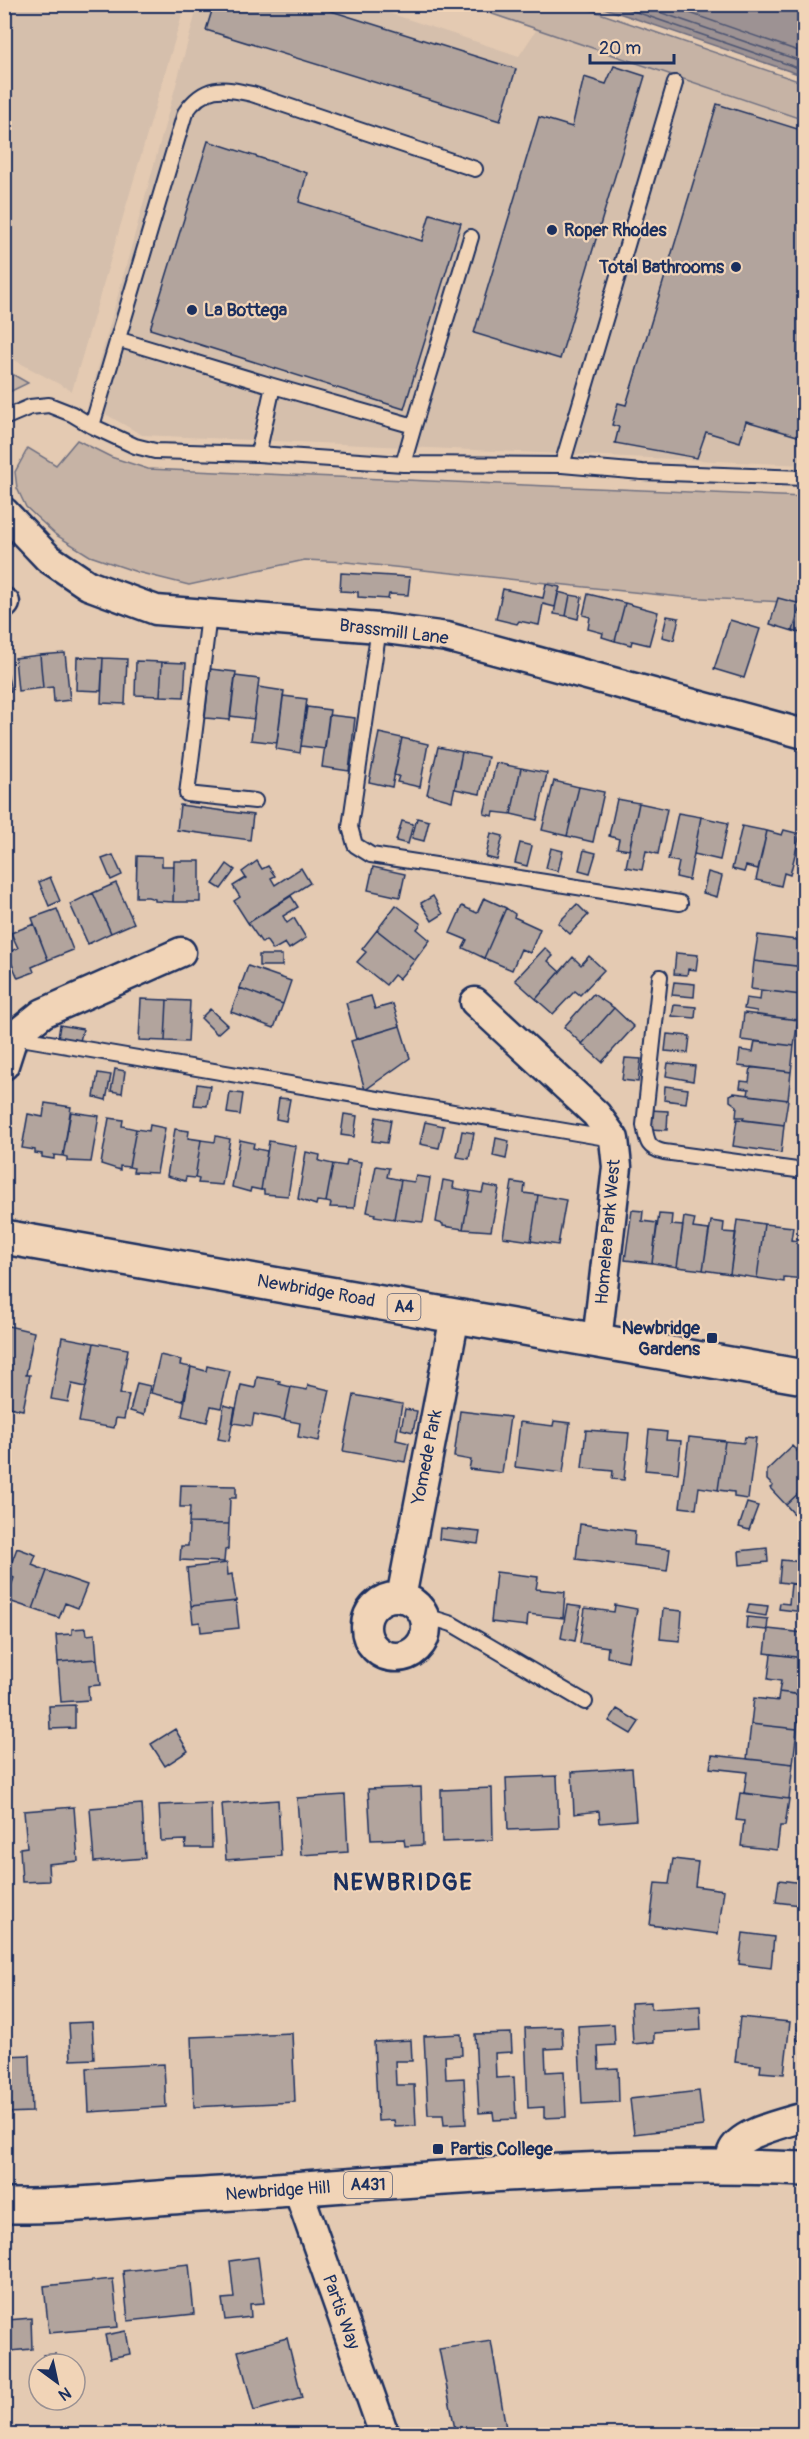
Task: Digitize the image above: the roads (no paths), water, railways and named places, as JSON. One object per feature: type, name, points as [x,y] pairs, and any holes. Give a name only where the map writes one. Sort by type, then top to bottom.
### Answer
[{"type":"main road","name":"Newbridge Road","points":[[4,1237],[804,1377]]},
{"type":"main road","name":"A431","points":[[732,2166],[804,2169]]},
{"type":"main road","name":"Newbridge Hill","points":[[4,2206],[297,2190],[592,2169],[732,2166]]},
{"type":"street","name":"Brassmill Lane","points":[[4,512],[48,558],[88,585],[156,610],[379,628],[447,637],[804,734]]},
{"type":"street","points":[[4,1065],[13,1037],[42,1013],[181,952]]},
{"type":"street","name":"Homelea Park West","points":[[475,1002],[596,1114],[614,1139],[617,1167],[597,1341]]},
{"type":"street","name":"Yomede Park","points":[[401,1598],[455,1316]]},
{"type":"street","points":[[401,1598],[411,1601],[423,1615],[426,1625],[425,1637],[411,1653],[400,1657],[390,1657],[377,1651],[367,1635],[367,1620],[371,1610],[381,1601],[401,1598]]},
{"type":"street","points":[[732,2166],[731,2154],[736,2145],[748,2136],[804,2117]]},
{"type":"street","name":"Partis Way","points":[[297,2190],[384,2434]]},
{"type":"lane","points":[[562,465],[675,83]]},
{"type":"lane","points":[[92,426],[185,113],[195,98],[209,91],[228,88],[252,94],[476,170]]},
{"type":"lane","points":[[403,464],[471,237]]},
{"type":"lane","points":[[117,339],[414,426]]},
{"type":"lane","points":[[258,454],[273,386]]},
{"type":"lane","points":[[4,418],[30,406],[49,405],[135,446],[155,451],[258,454],[403,464],[562,465],[642,472],[804,478]]},
{"type":"lane","points":[[209,615],[187,794],[255,801]]},
{"type":"lane","points":[[379,628],[350,827],[355,845],[371,855],[680,903]]},
{"type":"lane","points":[[660,977],[644,1125],[647,1143],[652,1149],[664,1152],[804,1171]]},
{"type":"lane","points":[[13,1037],[614,1139]]},
{"type":"lane","points":[[423,1615],[452,1624],[585,1702]]},
{"type":"water","points":[[595,5],[804,5],[804,76]]},
{"type":"place","name":"Roper Rhodes","points":[[552,230]]},
{"type":"place","name":"Total Bathrooms","points":[[736,267]]},
{"type":"place","name":"La Bottega","points":[[192,310]]},
{"type":"place","name":"Newbridge Gardens","points":[[712,1338]]},
{"type":"place","name":"Partis College","points":[[438,2149]]},
{"type":"district","name":"NEWBRIDGE","points":[[403,1882]]}]
